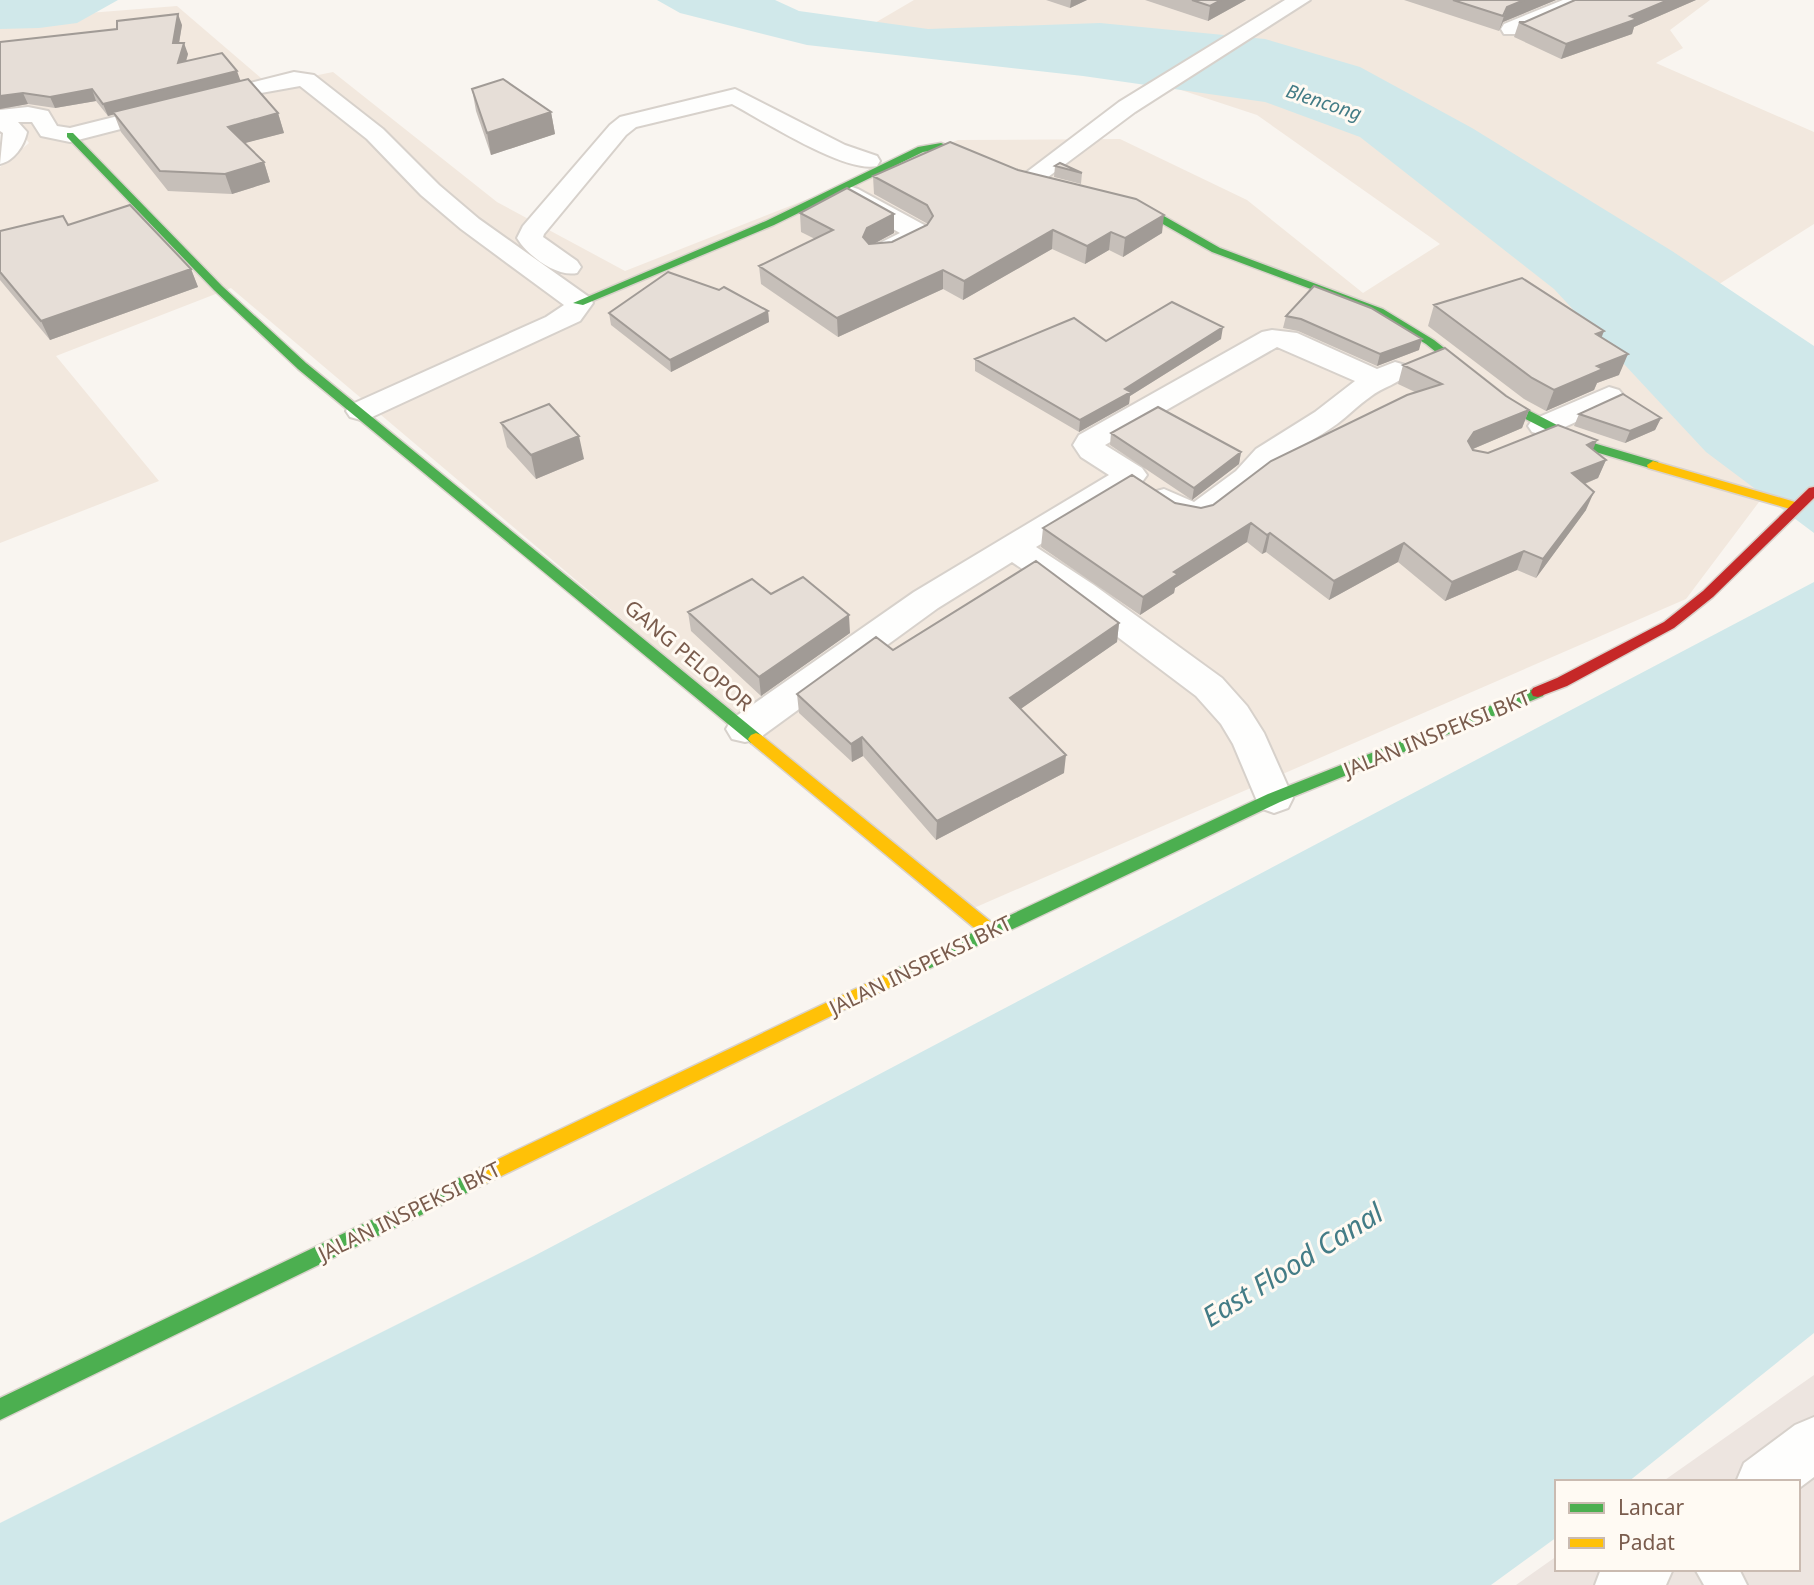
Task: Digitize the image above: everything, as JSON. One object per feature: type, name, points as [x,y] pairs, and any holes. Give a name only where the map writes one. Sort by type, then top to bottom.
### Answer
[{"type":"street","points":[[575,299],[770,223],[930,146],[952,149],[1025,179],[1154,90],[1300,0]]},
{"type":"street","points":[[1512,29],[1581,0]]},
{"type":"street","points":[[0,118],[33,114],[40,116],[48,131],[70,135],[258,87],[306,79],[375,134],[430,190],[470,224],[575,299]]},
{"type":"street","points":[[360,411],[570,315],[582,282],[577,273],[530,238],[532,232],[618,130],[628,122],[735,96],[836,150],[868,161]]},
{"type":"street","points":[[0,118],[15,132],[13,142],[0,157]]},
{"type":"street","name":"GANG PELOPOR","points":[[70,135],[256,325],[302,366],[990,931]]},
{"type":"street","points":[[838,188],[917,232],[917,235],[879,254]]},
{"type":"street","points":[[1096,198],[1144,209],[1216,250],[1379,311],[1443,353],[1512,408],[1586,445],[1797,507]]},
{"type":"street","points":[[745,729],[926,600],[1131,475],[1092,450],[1088,445],[1090,441],[1272,338],[1287,340],[1377,380]]},
{"type":"street","points":[[1128,476],[1183,512],[1198,514],[1247,478],[1267,456],[1377,380],[1443,353]]},
{"type":"street","points":[[1516,445],[1608,396]]},
{"type":"street","name":"JALAN INSPEKSI BKT","points":[[0,1409],[990,931],[1274,798],[1562,682],[1669,625],[1708,594],[1814,491]]},
{"type":"street","points":[[1012,547],[1082,593],[1209,687],[1234,715],[1251,743],[1274,798]]},
{"type":"street","points":[[1766,1480],[1814,1444]]},
{"type":"street","points":[[1623,1585],[1642,1571]]},
{"type":"lane","points":[[1715,1571],[1730,1585]]},
{"type":"shaded area","points":[[914,0],[1710,0],[1670,30],[1683,48],[1656,63],[1814,132],[1814,224],[1645,331],[1765,494],[1686,599],[967,911],[231,288],[56,356],[159,481],[0,543],[0,167],[29,143],[13,120],[0,124],[0,20],[177,6],[269,85],[333,72],[497,202],[625,271],[958,140],[1120,139],[1247,200],[1363,293],[1440,244],[1257,115],[1175,88],[844,41]]},
{"type":"shaded area","points":[[1814,1375],[1814,1585],[1516,1585],[1555,1557],[1555,1571],[1800,1571],[1800,1480],[1665,1480]]},
{"type":"water","points":[[0,0],[118,0],[77,23],[0,29]]},
{"type":"water","name":"Blencong","points":[[657,0],[775,0],[799,11],[928,29],[1100,23],[1265,39],[1360,67],[1472,128],[1672,251],[1814,346],[1814,533],[1706,452],[1554,289],[1360,137],[1265,102],[1083,76],[807,45],[680,13]]},
{"type":"water","name":"East Flood Canal","points":[[1814,582],[1814,1333],[1630,1480],[1555,1480],[1555,1538],[1491,1585],[0,1585],[0,1523],[534,1256]]},
{"type":"building","points":[[1192,0],[1221,0],[1210,6]]},
{"type":"building","points":[[1453,0],[1524,0],[1507,7],[1503,16]]},
{"type":"building","points":[[1575,0],[1668,0],[1630,16],[1637,19],[1566,44],[1519,22],[1525,22]]},
{"type":"building","points":[[178,14],[173,43],[184,43],[178,63],[222,53],[237,71],[103,104],[92,89],[50,97],[23,93],[0,96],[0,42],[117,29],[117,21]]},
{"type":"building","points":[[248,79],[278,113],[228,127],[264,162],[225,174],[160,171],[113,112]]},
{"type":"building","points":[[503,79],[551,112],[487,133],[472,89]]},
{"type":"building","points":[[950,142],[1018,170],[1136,199],[1164,215],[1125,238],[1111,232],[1087,246],[1053,230],[964,281],[943,270],[837,318],[759,266],[833,230],[800,213],[847,188],[894,214],[867,228],[863,237],[869,244],[892,242],[927,225],[933,216],[927,205],[873,176]]},
{"type":"building","points":[[1060,163],[1082,173],[1055,166]]},
{"type":"building","points":[[130,205],[191,269],[41,321],[0,272],[0,231],[63,216],[68,225]]},
{"type":"building","points":[[668,272],[719,290],[724,287],[768,311],[670,360],[609,313]]},
{"type":"building","points":[[1522,278],[1604,331],[1596,334],[1628,354],[1597,366],[1603,369],[1554,390],[1532,378],[1434,305]]},
{"type":"building","points":[[1314,286],[1371,308],[1422,339],[1380,354],[1301,319],[1286,316]]},
{"type":"building","points":[[1172,302],[1223,327],[1125,389],[1131,392],[1080,420],[975,359],[1074,318],[1106,341]]},
{"type":"building","points":[[1445,348],[1506,396],[1529,410],[1474,432],[1468,441],[1473,450],[1488,453],[1558,425],[1597,440],[1587,445],[1606,460],[1572,473],[1594,492],[1543,559],[1524,551],[1452,582],[1404,543],[1334,581],[1270,533],[1267,535],[1251,523],[1174,572],[1178,574],[1143,597],[1043,528],[1132,475],[1175,503],[1201,508],[1213,505],[1271,461],[1407,395],[1442,384],[1403,365]]},
{"type":"building","points":[[1623,394],[1661,418],[1630,431],[1579,414]]},
{"type":"building","points":[[549,404],[579,436],[531,455],[501,423]]},
{"type":"building","points":[[1158,407],[1241,452],[1194,488],[1111,433]]},
{"type":"building","points":[[1036,561],[1119,623],[1010,698],[1066,755],[937,821],[862,737],[851,744],[797,694],[876,637],[893,650]]},
{"type":"building","points":[[803,577],[849,615],[759,677],[688,612],[752,579],[771,594]]},
{"type":"traffic: fast","points":[[70,135],[218,288],[302,366],[756,739]]},
{"type":"traffic: fast","points":[[579,303],[770,223],[921,149],[941,146],[987,165]]},
{"type":"traffic: fast","points":[[1115,202],[1144,209],[1216,250],[1379,311],[1430,342],[1512,407],[1586,445],[1653,465]]},
{"type":"traffic: fast","points":[[895,977],[1274,798],[1538,692]]},
{"type":"traffic: fast","points":[[0,1409],[480,1177]]},
{"type":"traffic: slow","points":[[1653,465],[1797,507]]},
{"type":"traffic: slow","points":[[756,739],[990,931]]},
{"type":"traffic: slow","points":[[480,1177],[895,977]]},
{"type":"traffic: jam","points":[[1538,692],[1669,625],[1708,594],[1814,491]]}]
